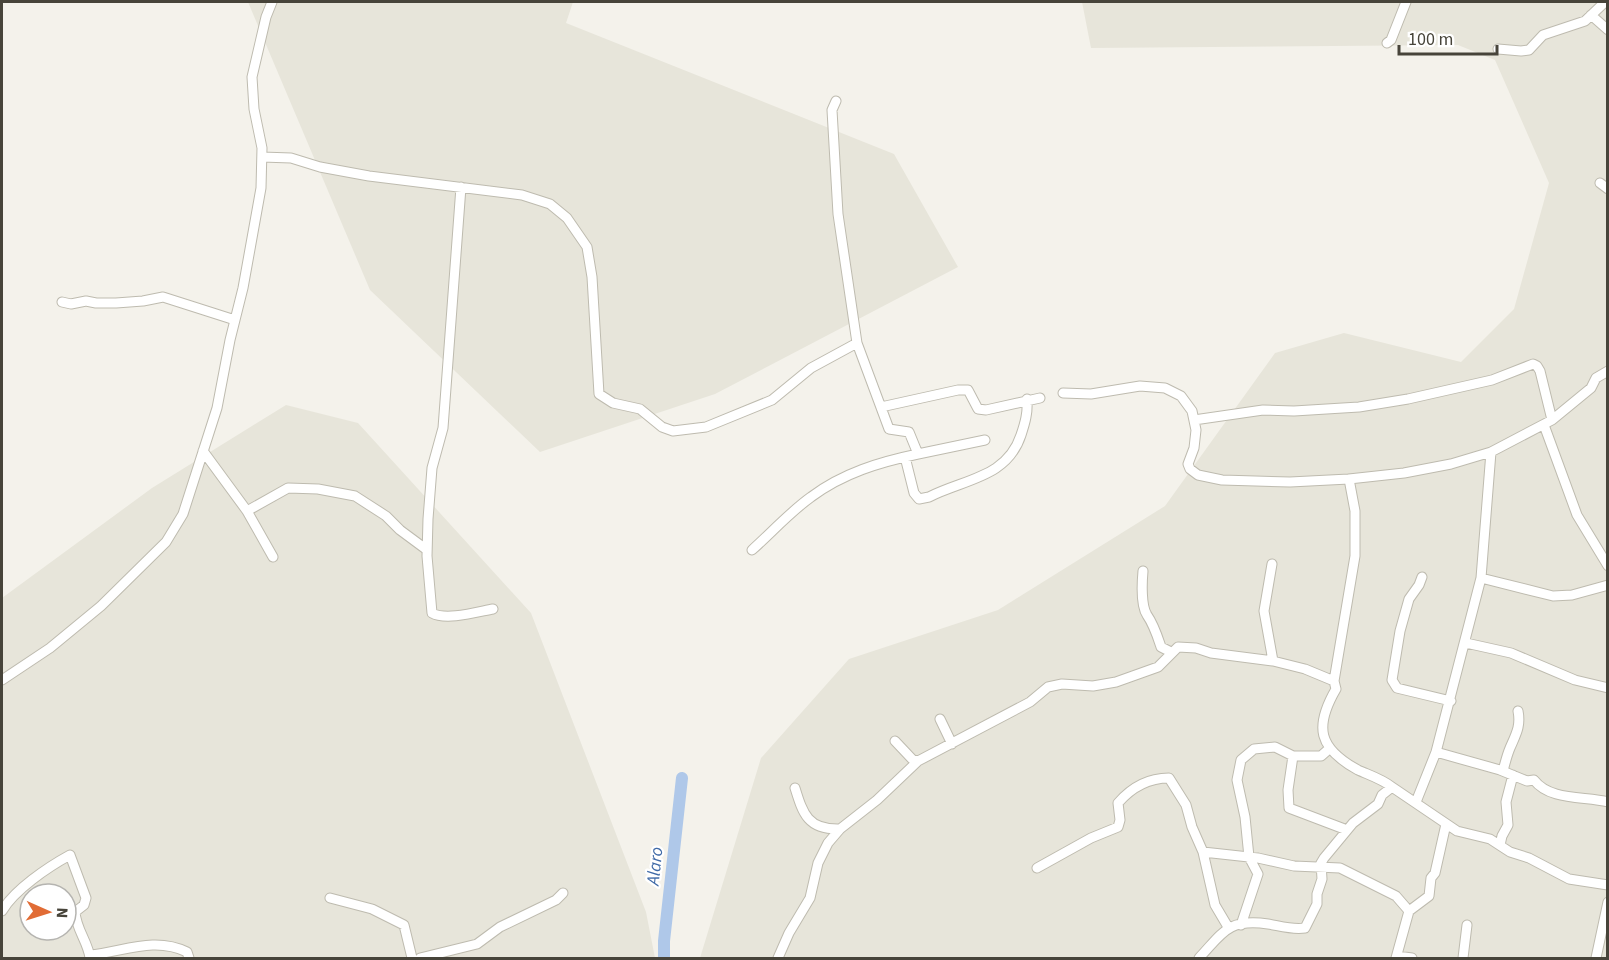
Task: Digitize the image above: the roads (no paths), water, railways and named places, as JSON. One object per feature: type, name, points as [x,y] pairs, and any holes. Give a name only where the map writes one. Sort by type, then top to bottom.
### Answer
[{"type":"street","points":[[2,680],[66,636],[101,606],[166,542],[183,514],[217,408],[243,288],[261,188],[262,157],[260,134],[254,109],[252,77],[266,17],[272,2]]},
{"type":"street","points":[[1387,42],[1391,40],[1406,2]]},
{"type":"street","points":[[1498,49],[1529,50],[1543,35],[1585,21],[1605,2]]},
{"type":"street","points":[[1591,15],[1608,30]]},
{"type":"street","points":[[836,101],[832,110],[838,214],[857,343],[889,429],[909,432],[918,454]]},
{"type":"street","points":[[262,157],[291,158],[320,167],[369,176],[522,195],[550,204],[567,218],[587,247],[592,277],[599,394],[613,403],[640,409],[662,427],[673,431],[706,427],[772,400],[811,369],[857,343]]},
{"type":"street","points":[[461,187],[443,428],[432,468],[427,550],[432,613],[457,615],[493,609]]},
{"type":"street","points":[[62,302],[71,304],[86,301],[116,303],[163,297],[235,320]]},
{"type":"street","points":[[1194,420],[1263,410],[1294,411],[1359,407],[1492,380],[1533,364],[1540,371],[1548,422],[1577,515],[1608,566]]},
{"type":"street","points":[[1063,393],[1091,394],[1140,386],[1165,388],[1180,396],[1192,411],[1194,420],[1196,430],[1194,448],[1188,464],[1197,475],[1251,482],[1349,480],[1451,464],[1491,452],[1548,422],[1591,388],[1596,378],[1608,371]]},
{"type":"street","points":[[881,407],[958,390],[968,390],[978,409],[986,410],[1027,399],[1040,398]]},
{"type":"street","points":[[905,457],[914,493],[919,499],[993,472],[1007,462],[1018,443],[1028,415],[1027,399]]},
{"type":"street","points":[[752,550],[810,497],[846,476],[884,462],[985,440]]},
{"type":"street","points":[[203,452],[247,511],[273,557]]},
{"type":"street","points":[[1416,802],[1436,752],[1451,701],[1481,578],[1491,452]]},
{"type":"street","points":[[1349,480],[1355,510],[1355,556],[1334,681],[1336,686],[1322,719],[1329,749],[1338,758],[1392,787],[1462,833],[1490,839],[1510,852],[1529,858],[1569,879],[1607,886]]},
{"type":"street","points":[[247,511],[288,488],[318,489],[355,496],[386,516],[400,530],[427,550]]},
{"type":"street","points":[[1272,564],[1264,611],[1273,661]]},
{"type":"street","points":[[1143,571],[1142,585],[1146,614],[1151,619],[1161,647],[1172,652]]},
{"type":"street","points":[[1422,577],[1409,598],[1400,631],[1392,680],[1397,688],[1451,701]]},
{"type":"street","points":[[1481,578],[1518,582],[1553,596],[1563,597],[1608,585]]},
{"type":"street","points":[[1466,643],[1511,653],[1575,680],[1608,688]]},
{"type":"street","points":[[778,958],[789,933],[810,898],[818,863],[828,843],[840,829],[877,800],[918,761],[1030,702],[1048,687],[1062,684],[1093,686],[1116,682],[1158,667],[1175,648],[1183,647],[1273,661],[1305,669],[1334,681]]},
{"type":"street","points":[[1503,771],[1518,731],[1520,720],[1518,711]]},
{"type":"street","points":[[940,720],[952,744]]},
{"type":"street","points":[[895,741],[912,759],[918,761]]},
{"type":"street","points":[[1241,925],[1258,874],[1249,857],[1245,818],[1237,780],[1241,760],[1254,749],[1275,747],[1293,756],[1321,756],[1329,749]]},
{"type":"street","points":[[1436,752],[1503,771],[1527,781],[1534,780],[1541,787],[1566,797],[1608,802]]},
{"type":"street","points":[[1293,756],[1288,790],[1289,808],[1347,830]]},
{"type":"street","points":[[1500,845],[1508,825],[1506,802],[1513,775]]},
{"type":"street","points":[[1037,868],[1091,838],[1118,827],[1120,820],[1118,803],[1126,795],[1151,780],[1169,778],[1186,805],[1192,827],[1203,852],[1215,905],[1228,927]]},
{"type":"street","points":[[1199,958],[1211,948],[1213,941],[1228,927],[1267,924],[1297,929],[1305,928],[1317,904],[1317,894],[1322,879],[1321,866],[1326,854],[1353,823],[1377,804],[1382,795],[1392,787]]},
{"type":"street","points":[[795,788],[808,821],[832,829],[840,829]]},
{"type":"street","points":[[1412,958],[1396,957],[1409,911],[1429,896],[1431,878],[1435,873],[1446,824]]},
{"type":"street","points":[[1203,852],[1249,857],[1294,866],[1340,868],[1396,896],[1409,911]]},
{"type":"street","points":[[2,911],[9,901],[49,866],[70,855],[86,898],[84,905],[75,912],[76,921],[90,957],[150,944],[170,945],[187,952],[189,958]]},
{"type":"street","points":[[420,958],[477,944],[500,927],[556,900],[563,893]]},
{"type":"street","points":[[330,898],[372,909],[404,925],[412,958]]},
{"type":"street","points":[[1596,958],[1608,902]]},
{"type":"street","points":[[1463,958],[1467,925]]},
{"type":"waterway","name":"Alaro","points":[[664,958],[682,778]]}]
